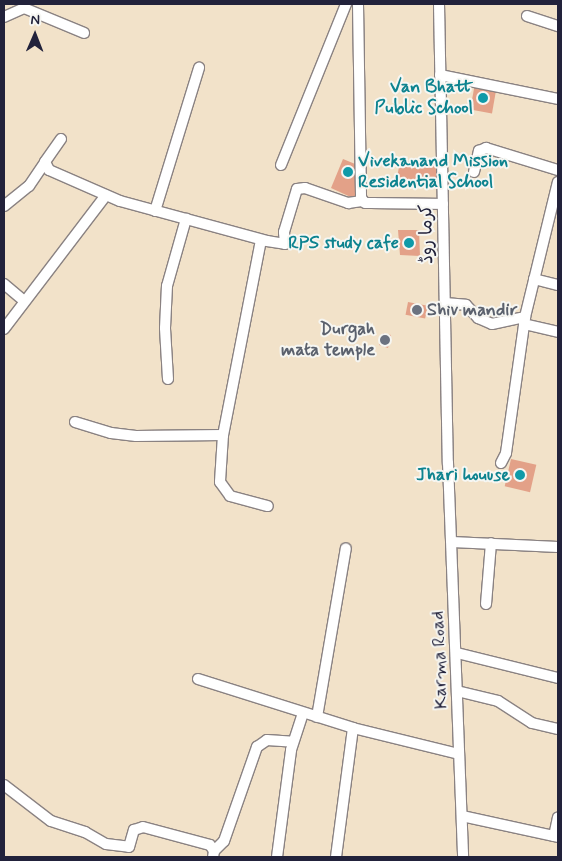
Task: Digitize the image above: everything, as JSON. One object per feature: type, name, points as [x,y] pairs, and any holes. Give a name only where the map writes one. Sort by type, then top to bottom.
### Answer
[{"type":"street","points":[[281,166],[346,4]]},
{"type":"street","points":[[358,4],[362,201]]},
{"type":"street","name":"کرما روڈ","points":[[438,4],[448,463]]},
{"type":"street","points":[[4,17],[24,8],[84,33]]},
{"type":"street","points":[[527,16],[558,26]]},
{"type":"street","points":[[155,211],[199,68]]},
{"type":"street","points":[[440,75],[558,100]]},
{"type":"street","points":[[4,206],[29,186],[61,138]]},
{"type":"street","points":[[474,172],[479,150],[486,148],[558,170]]},
{"type":"street","points":[[45,162],[46,168],[106,195],[155,211],[261,240],[285,244],[284,232],[297,189],[302,188],[348,204],[362,201],[443,204]]},
{"type":"street","points":[[501,463],[506,453],[524,320],[558,182]]},
{"type":"street","points":[[4,329],[106,195]]},
{"type":"street","points":[[168,379],[165,328],[167,286],[186,219]]},
{"type":"street","points":[[261,240],[223,435],[222,489],[230,496],[268,506]]},
{"type":"street","points":[[534,278],[558,285]]},
{"type":"street","points":[[4,284],[24,301]]},
{"type":"street","points":[[445,303],[466,306],[478,318],[492,324],[524,320],[558,332]]},
{"type":"street","points":[[75,422],[111,433],[136,436],[223,435]]},
{"type":"street","name":"Karma Road","points":[[448,463],[457,653],[463,857]]},
{"type":"street","points":[[452,542],[558,547]]},
{"type":"street","points":[[486,604],[491,543]]},
{"type":"street","points":[[317,717],[346,548]]},
{"type":"street","points":[[457,653],[558,678]]},
{"type":"street","points":[[198,679],[353,728],[459,754]]},
{"type":"street","points":[[457,691],[498,701],[532,723],[558,729]]},
{"type":"street","points":[[277,857],[293,742],[303,713]]},
{"type":"street","points":[[336,857],[353,728]]},
{"type":"street","points":[[213,854],[224,841],[257,747],[266,740],[293,742]]},
{"type":"street","points":[[4,785],[51,821],[85,832],[116,847],[129,846],[134,830],[142,826],[210,845],[213,854]]},
{"type":"street","points":[[462,816],[556,836],[558,817]]},
{"type":"building","name":"Van Bhatt Public School","points":[[475,83],[497,87],[492,113],[470,110]]},
{"type":"building","name":"Vivekanand Mission Residential School","points":[[343,159],[360,166],[360,184],[355,199],[331,188]]},
{"type":"building","points":[[400,160],[439,166],[436,184],[397,178]]},
{"type":"building","name":"RPS study cafe","points":[[398,230],[419,230],[420,256],[400,255]]},
{"type":"building","name":"Shiv mandir","points":[[408,302],[428,306],[425,319],[406,315]]},
{"type":"building","name":"Durgah mata temple","points":[[383,333],[391,335],[388,348],[379,345]]},
{"type":"building","name":"Jhari houuse","points":[[511,459],[536,465],[530,492],[505,486]]},
{"type":"place","name":"Van Bhatt Public School","points":[[483,98]]},
{"type":"place","name":"Vivekanand Mission Residential School","points":[[348,172]]},
{"type":"place","name":"RPS study cafe","points":[[409,243]]},
{"type":"place","name":"Shiv mandir","points":[[417,310]]},
{"type":"place","name":"Durgah mata temple","points":[[385,340]]},
{"type":"place","name":"Jhari houuse","points":[[520,475]]}]
